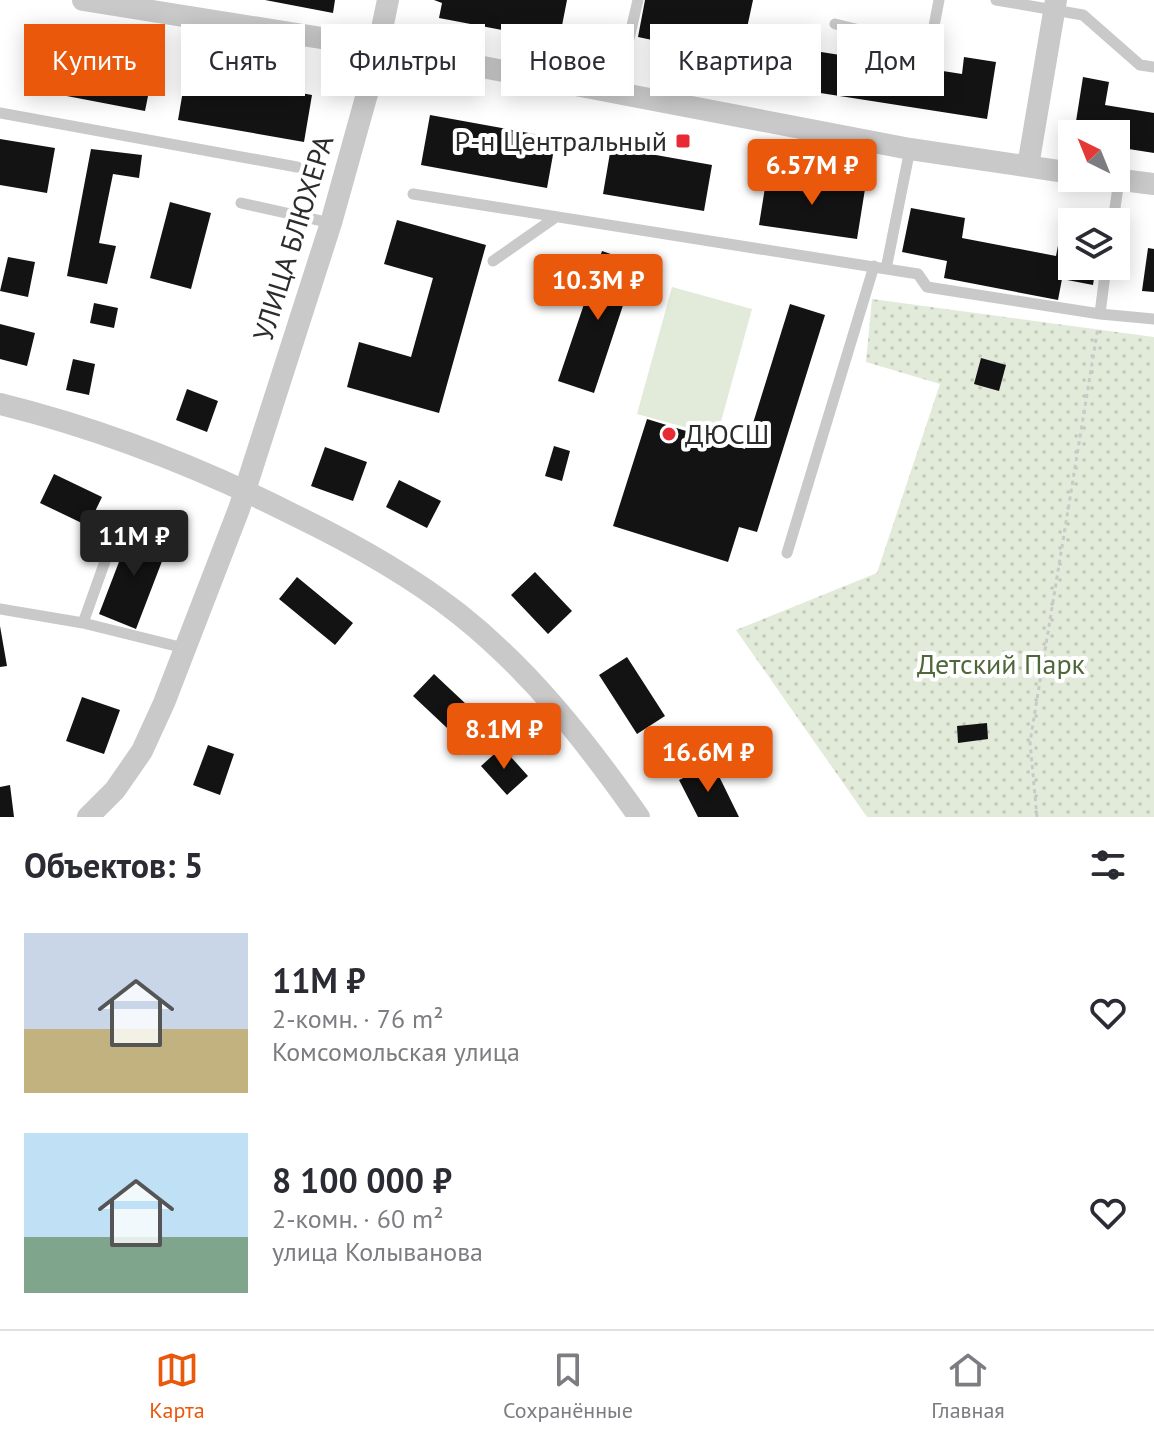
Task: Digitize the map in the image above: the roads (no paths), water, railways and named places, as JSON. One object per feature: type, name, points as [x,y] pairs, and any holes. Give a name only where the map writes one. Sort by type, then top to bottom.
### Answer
[{"type":"street","points":[[83,0],[149,6],[321,37]]},
{"type":"street","name":"УЛИЦА БЛЮХЕРА","points":[[383,24],[388,0]]},
{"type":"street","points":[[1028,166],[1055,5]]},
{"type":"street","name":"УЛИЦА БЛЮХЕРА","points":[[88,817],[115,790],[142,751],[164,703],[246,491],[331,223],[365,96]]},
{"type":"street","points":[[627,96],[910,149],[1058,171]]},
{"type":"street","points":[[1130,181],[1154,184]]},
{"type":"street","points":[[0,404],[145,449],[246,491],[398,570],[460,615],[517,666],[564,716],[639,817]]},
{"type":"lane","points":[[632,24],[638,0]]},
{"type":"lane","points":[[835,24],[930,47],[939,0]]},
{"type":"lane","points":[[996,0],[1055,5],[1083,15],[1140,65],[1154,67]]},
{"type":"lane","points":[[0,113],[297,167]]},
{"type":"lane","points":[[886,269],[910,149]]},
{"type":"lane","points":[[413,194],[874,266],[918,274],[927,287],[1100,314],[1154,319]]},
{"type":"lane","points":[[241,203],[331,223]]},
{"type":"lane","points":[[493,261],[556,217]]},
{"type":"lane","points":[[787,553],[874,266]]},
{"type":"lane","points":[[1100,314],[1104,280]]},
{"type":"lane","points":[[83,623],[113,539]]},
{"type":"lane","points":[[0,609],[83,623],[184,648]]},
{"type":"place","name":"Р-н Центральный","points":[[683,141]]},
{"type":"place","name":"ДЮСШ","points":[[669,434]]},
{"type":"park label","name":"Детский Парк","points":[[1001,664]]}]
